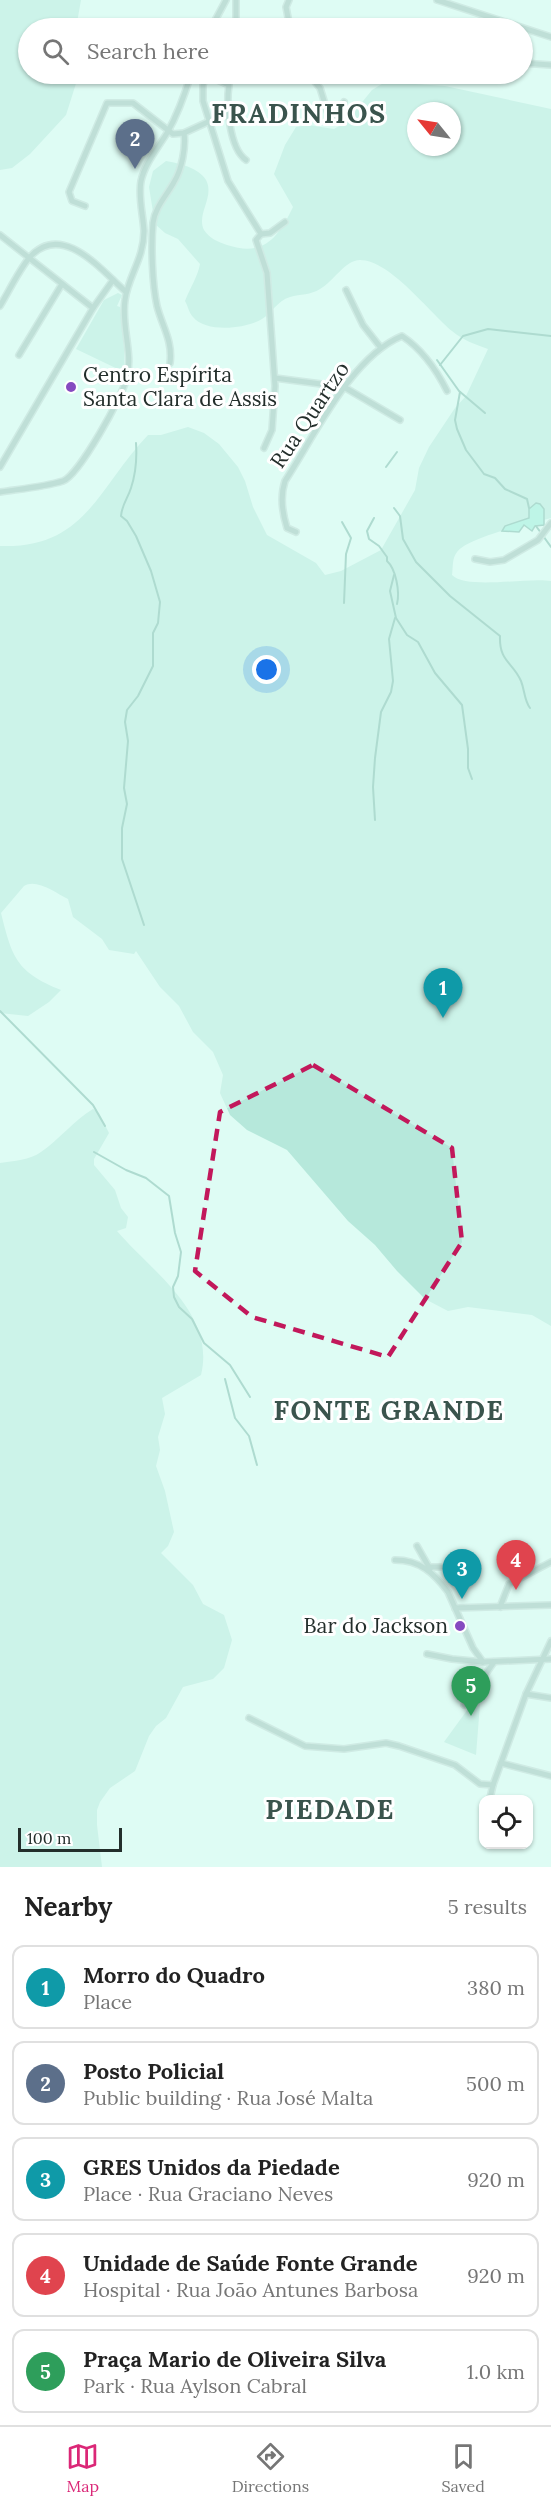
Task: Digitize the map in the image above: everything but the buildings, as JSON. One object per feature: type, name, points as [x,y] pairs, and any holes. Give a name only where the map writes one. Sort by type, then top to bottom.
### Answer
[{"type":"street","points":[[217,18],[226,0]]},
{"type":"street","points":[[236,0],[236,18]]},
{"type":"street","points":[[288,18],[286,7],[289,0]]},
{"type":"street","points":[[437,0],[492,18]]},
{"type":"street","points":[[533,31],[551,37]]},
{"type":"street","points":[[533,64],[551,65]]},
{"type":"street","points":[[0,492],[65,480],[80,463],[116,407],[127,377],[128,346],[123,321],[126,292],[141,254],[144,231],[141,180],[145,169],[168,132],[188,84]]},
{"type":"street","points":[[202,84],[203,101],[228,181],[261,234]]},
{"type":"street","points":[[228,84],[230,85],[227,99],[228,116],[238,152],[246,160]]},
{"type":"street","points":[[317,84],[330,120],[333,121],[344,102]]},
{"type":"street","points":[[85,206],[72,201],[69,192],[107,103],[132,103],[168,132],[184,133],[210,121]]},
{"type":"street","points":[[170,363],[170,340],[159,314],[154,291],[153,222],[158,207],[176,179],[182,160],[184,133]]},
{"type":"street","points":[[264,448],[275,416],[275,378],[267,273],[256,240],[261,234],[270,233],[285,222]]},
{"type":"street","points":[[1,237],[93,309]]},
{"type":"street","points":[[0,306],[30,258],[50,246],[62,244],[69,245],[100,268],[126,292]]},
{"type":"street","points":[[0,468],[93,309],[113,280]]},
{"type":"street","points":[[19,355],[63,284]]},
{"type":"street","points":[[346,290],[363,325],[381,348],[402,336],[426,357],[437,371],[447,391]]},
{"type":"street","name":"Rua Quartzo","points":[[296,532],[287,528],[283,516],[282,489],[285,481],[344,387],[381,348]]},
{"type":"street","points":[[275,378],[344,387],[400,420]]},
{"type":"street","points":[[476,559],[490,562],[504,560],[538,540],[551,523]]},
{"type":"street","points":[[417,1546],[430,1569],[448,1592],[473,1648],[483,1662]]},
{"type":"street","points":[[395,1560],[410,1560],[430,1569],[440,1566]]},
{"type":"street","points":[[500,1607],[509,1584],[551,1562]]},
{"type":"street","points":[[455,1608],[551,1605]]},
{"type":"street","points":[[490,1795],[490,1785],[501,1763],[526,1694],[551,1641]]},
{"type":"street","points":[[427,1654],[483,1662],[551,1659]]},
{"type":"street","points":[[464,1705],[494,1662]]},
{"type":"street","points":[[526,1694],[551,1698]]},
{"type":"street","points":[[249,1718],[305,1746],[344,1749],[386,1743],[399,1746],[455,1765],[471,1779],[490,1785]]},
{"type":"street","points":[[501,1763],[551,1776]]},
{"type":"highlighted area","points":[[313,1065],[452,1148],[462,1242],[388,1357],[252,1317],[195,1271],[220,1112]]},
{"type":"shaded area","points":[[0,0],[81,0],[78,18],[18,18],[18,84],[76,84],[66,115],[30,154],[12,168],[0,170]]},
{"type":"shaded area","points":[[382,84],[445,86],[551,109],[551,518],[501,531],[463,546],[454,557],[452,575],[471,582],[551,581],[551,1326],[532,1315],[468,1307],[448,1311],[425,1299],[375,1245],[348,1221],[287,1150],[247,1130],[230,1115],[220,1093],[223,1075],[213,1052],[193,1032],[179,1006],[160,987],[136,951],[134,954],[109,950],[102,939],[73,917],[68,899],[40,885],[24,886],[1,913],[9,941],[18,961],[34,977],[61,990],[49,1002],[28,1016],[0,1013],[0,546],[29,544],[52,537],[71,526],[88,511],[148,435],[161,435],[188,427],[204,433],[219,444],[238,467],[253,507],[267,535],[316,563],[325,575],[341,571],[381,550],[415,490],[419,468],[429,447],[455,408],[466,396],[488,349],[465,340],[452,331],[409,289],[384,269],[372,262],[360,260],[344,267],[320,289],[285,299],[269,314],[255,322],[226,328],[207,325],[193,317],[185,301],[200,264],[178,239],[165,233],[155,224],[149,187],[153,171],[166,161],[199,172],[208,186],[202,218],[206,233],[227,245],[240,248],[260,246],[268,242],[282,228],[293,207],[274,174],[285,145],[296,127],[308,125],[334,129],[346,122],[372,90]]},
{"type":"shaded area","points":[[118,293],[122,295],[117,306],[120,307],[122,323],[124,372],[76,349],[104,300]]},
{"type":"shaded area","points":[[536,503],[544,509],[544,525],[535,526],[532,531],[524,525],[519,532],[502,531],[505,526],[529,518],[529,509]]},
{"type":"shaded area","points":[[93,1109],[99,1113],[109,1133],[94,1159],[94,1165],[115,1190],[121,1208],[128,1217],[126,1228],[117,1231],[178,1295],[199,1332],[203,1353],[201,1375],[162,1398],[165,1414],[158,1437],[160,1450],[156,1466],[165,1491],[174,1532],[168,1546],[161,1553],[193,1585],[203,1604],[224,1615],[232,1640],[224,1668],[213,1679],[183,1687],[166,1718],[149,1736],[135,1771],[110,1788],[100,1802],[97,1810],[97,1825],[102,1867],[0,1867],[0,1163],[37,1155]]},
{"type":"shaded area","points":[[481,1691],[476,1755],[444,1742]]},
{"type":"waterway","points":[[440,365],[463,336],[488,329],[551,336]]},
{"type":"waterway","points":[[437,360],[459,391],[485,413]]},
{"type":"waterway","points":[[460,392],[455,420],[466,450],[484,474],[495,478],[505,489],[527,499],[529,508]]},
{"type":"waterway","points":[[136,443],[134,477],[121,516],[136,536],[151,571],[160,602],[158,623],[153,633],[153,666],[138,696],[127,710],[125,722],[128,741],[124,788],[127,804],[122,828],[122,859],[144,925]]},
{"type":"waterway","points":[[386,467],[397,452]]},
{"type":"waterway","points":[[394,508],[400,516],[403,539],[416,562],[450,596],[500,636],[504,657],[518,675],[530,708]]},
{"type":"waterway","points":[[374,518],[367,531],[369,539],[379,546],[393,569],[398,587],[397,604]]},
{"type":"waterway","points":[[342,522],[351,538],[346,554],[344,603]]},
{"type":"waterway","points":[[536,526],[551,547]]},
{"type":"waterway","points":[[394,575],[390,591],[396,618],[407,635],[418,642],[435,673],[462,705],[468,749],[468,768],[472,779]]},
{"type":"waterway","points":[[375,820],[373,787],[375,758],[381,712],[391,692],[393,681],[389,639],[395,618]]},
{"type":"waterway","points":[[0,1011],[93,1105],[105,1126]]},
{"type":"waterway","points":[[94,1152],[146,1178],[169,1196],[175,1233],[181,1252],[178,1276],[173,1287],[174,1297],[179,1307],[192,1319],[204,1343],[230,1365],[250,1397]]},
{"type":"waterway","points":[[225,1379],[235,1418],[249,1436],[257,1465]]},
{"type":"place","name":"Posto Policial","points":[[135,169]]},
{"type":"place","name":"Centro Espírita Santa Clara de Assis","points":[[71,387]]},
{"type":"place","name":"Morro do Quadro","points":[[443,1018]]},
{"type":"place","name":"Unidade de Saúde Fonte Grande","points":[[516,1590]]},
{"type":"place","name":"GRES Unidos da Piedade","points":[[462,1599]]},
{"type":"place","name":"Bar do Jackson","points":[[460,1626]]},
{"type":"place","name":"Praça Mario de Oliveira Silva","points":[[471,1716]]},
{"type":"district","name":"FRADINHOS","points":[[299,114]]},
{"type":"district","name":"FONTE GRANDE","points":[[389,1411]]},
{"type":"district","name":"PIEDADE","points":[[330,1810]]}]
